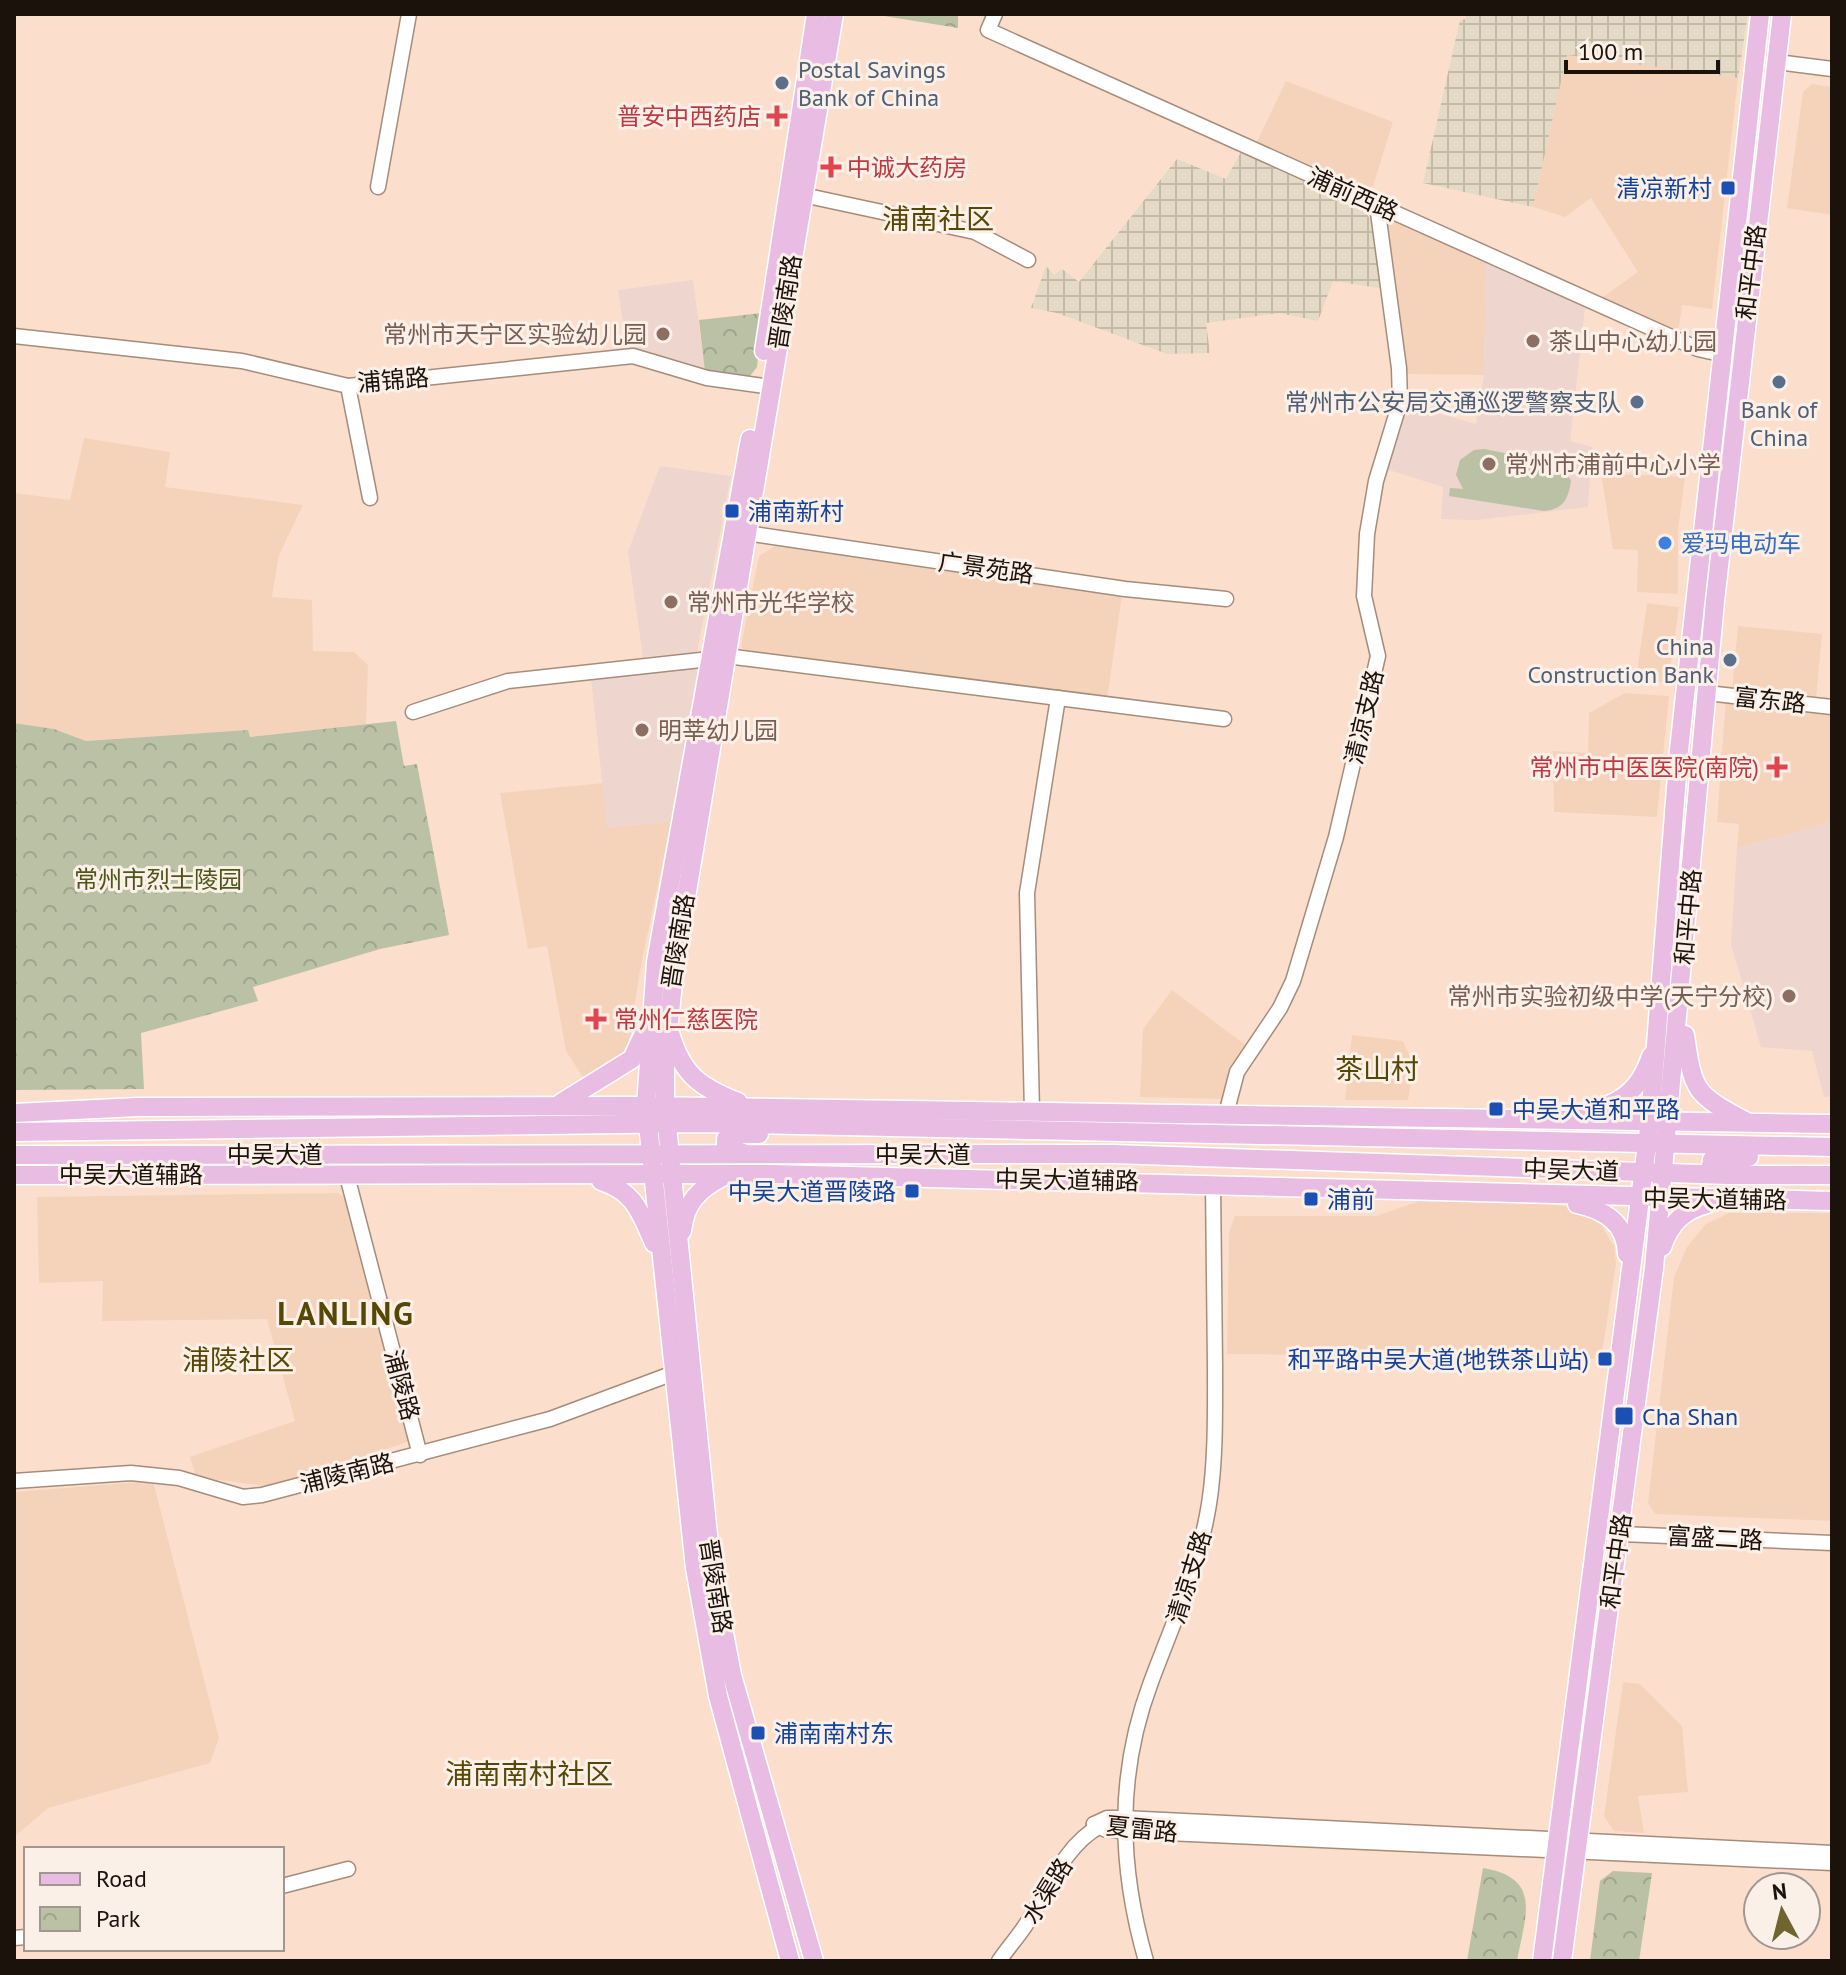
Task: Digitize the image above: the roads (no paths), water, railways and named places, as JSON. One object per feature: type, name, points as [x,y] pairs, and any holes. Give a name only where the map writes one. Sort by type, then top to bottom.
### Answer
[{"type":"main road","name":"晋陵南路","points":[[814,1961],[732,1675],[711,1565],[670,1257],[652,1175],[646,1116],[649,1021],[656,962],[746,533],[816,14]]},
{"type":"main road","name":"晋陵南路","points":[[790,1961],[718,1696],[695,1568],[671,1374],[672,1175],[666,1115],[668,1026],[718,657],[834,14]]},
{"type":"main road","name":"和平中路","points":[[1562,1961],[1620,1533],[1664,1173],[1667,1143],[1660,1121],[1660,1027],[1679,750],[1720,354],[1760,14]]},
{"type":"main road","name":"和平中路","points":[[1542,1961],[1647,1143],[1660,1121],[1681,1006],[1737,388],[1782,14]]},
{"type":"main road","points":[[1681,1006],[1690,1073],[1705,1100],[1747,1123]]},
{"type":"main road","points":[[456,1128],[486,1116],[530,1113],[581,1094],[632,1059],[649,1021]]},
{"type":"main road","points":[[668,1026],[676,1054],[692,1077],[707,1091],[751,1107]]},
{"type":"main road","points":[[1414,1139],[1472,1128],[1531,1129],[1555,1119],[1615,1105],[1645,1075],[1660,1027]]},
{"type":"main road","points":[[14,1113],[137,1107],[555,1106],[646,1116],[751,1107],[922,1119],[1054,1112],[1826,1125]]},
{"type":"main road","points":[[54,1131],[137,1107]]},
{"type":"main road","points":[[217,1107],[240,1115],[298,1116],[340,1129]]},
{"type":"main road","points":[[1054,1112],[1073,1120],[1100,1121],[1165,1135]]},
{"type":"main road","name":"中吴大道","points":[[666,1115],[856,1125],[922,1119],[1165,1135],[1832,1147]]},
{"type":"main road","name":"中吴大道","points":[[14,1132],[601,1126],[646,1116]]},
{"type":"main road","points":[[746,1154],[726,1146],[726,1139],[742,1134],[860,1137],[922,1119]]},
{"type":"main road","points":[[379,1154],[455,1140],[610,1136],[610,1131],[601,1126]]},
{"type":"main road","points":[[1068,1155],[1122,1146],[1218,1150],[1231,1147],[1231,1142],[1220,1136]]},
{"type":"main road","points":[[1299,1162],[1284,1156],[1284,1151],[1296,1145],[1390,1146],[1468,1139]]},
{"type":"main road","points":[[1360,1163],[1474,1155],[1569,1160],[1578,1157],[1579,1150],[1560,1141]]},
{"type":"main road","points":[[393,1176],[447,1160],[503,1160],[520,1153]]},
{"type":"main road","points":[[714,1154],[804,1175]]},
{"type":"main road","points":[[971,1178],[1018,1167],[1079,1166],[1113,1154]]},
{"type":"main road","name":"中吴大道","points":[[14,1155],[1113,1154],[1643,1173],[1832,1175]]},
{"type":"main road","points":[[14,1165],[60,1162],[89,1155]]},
{"type":"main road","points":[[194,1155],[219,1161],[262,1162],[305,1175]]},
{"type":"main road","points":[[1728,1175],[1711,1166],[1712,1160],[1729,1157],[1832,1159]]},
{"type":"main road","points":[[1396,1165],[1464,1192]]},
{"type":"main road","name":"中吴大道辅路","points":[[14,1175],[804,1175],[1832,1201]]},
{"type":"main road","points":[[670,1257],[684,1214],[699,1189],[726,1175]]},
{"type":"main road","points":[[1699,1199],[1775,1175]]},
{"type":"main road","points":[[582,1176],[621,1187],[670,1257]]},
{"type":"main road","points":[[1539,1195],[1600,1209],[1623,1230],[1627,1302]]},
{"type":"main road","points":[[1654,1268],[1669,1229],[1683,1214],[1703,1204],[1739,1201]]},
{"type":"street","points":[[378,187],[409,14]]},
{"type":"street","name":"浦前西路","points":[[995,14],[988,30],[1698,349],[1720,354]]},
{"type":"street","points":[[1777,62],[1832,69]]},
{"type":"street","points":[[803,195],[975,232],[1028,260]]},
{"type":"street","name":"清凉支路","points":[[1226,1114],[1237,1072],[1280,1008],[1293,981],[1336,837],[1378,656],[1364,596],[1367,534],[1400,391],[1377,205]]},
{"type":"street","name":"浦锦路","points":[[14,336],[242,361],[348,386],[633,356],[707,378],[765,387]]},
{"type":"street","points":[[348,386],[370,498]]},
{"type":"street","name":"广景苑路","points":[[746,533],[1125,589],[1226,599]]},
{"type":"street","points":[[413,712],[508,681],[718,657],[1224,719]]},
{"type":"street","name":"富东路","points":[[1707,693],[1832,707]]},
{"type":"street","points":[[1032,1112],[1027,893],[1058,698]]},
{"type":"street","name":"浦陵路","points":[[347,1176],[420,1455]]},
{"type":"street","name":"清凉支路","points":[[1146,1961],[1127,1879],[1123,1824],[1135,1738],[1150,1684],[1189,1587],[1210,1502],[1215,1386],[1213,1184]]},
{"type":"street","name":"浦陵南路","points":[[14,1481],[131,1473],[179,1478],[243,1497],[420,1455],[550,1419],[671,1374]]},
{"type":"street","name":"富盛二路","points":[[1598,1533],[1832,1543]]},
{"type":"street","name":"夏雷路","points":[[1100,1826],[1094,1824],[1107,1818],[1123,1824],[1558,1848],[1832,1853]]},
{"type":"street","name":"水渠路","points":[[999,1961],[1026,1925],[1063,1860],[1088,1833],[1100,1826]]},
{"type":"street","name":"夏雷路","points":[[1578,1848],[1832,1863]]},
{"type":"street","points":[[284,1885],[348,1869]]},
{"type":"place","name":"Postal Savings Bank of China","points":[[782,83]]},
{"type":"place","name":"普安中西药店","points":[[777,116]]},
{"type":"place","name":"中诚大药房","points":[[831,167]]},
{"type":"place","name":"清凉新村","points":[[1728,188]]},
{"type":"place","name":"常州市天宁区实验幼儿园","points":[[663,334]]},
{"type":"place","name":"茶山中心幼儿园","points":[[1533,341]]},
{"type":"place","name":"Bank of China","points":[[1779,382]]},
{"type":"place","name":"常州市公安局交通巡逻警察支队","points":[[1637,402]]},
{"type":"place","name":"常州市浦前中心小学","points":[[1489,464]]},
{"type":"place","name":"浦南新村","points":[[732,511]]},
{"type":"place","name":"爱玛电动车","points":[[1665,543]]},
{"type":"place","name":"常州市光华学校","points":[[671,602]]},
{"type":"place","name":"China Construction Bank","points":[[1730,660]]},
{"type":"place","name":"明莘幼儿园","points":[[642,730]]},
{"type":"place","name":"常州市中医医院(南院)","points":[[1777,767]]},
{"type":"place","name":"常州市实验初级中学(天宁分校)","points":[[1789,996]]},
{"type":"place","name":"常州仁慈医院","points":[[596,1019]]},
{"type":"place","name":"中吴大道和平路","points":[[1496,1109]]},
{"type":"place","name":"中吴大道晋陵路","points":[[912,1191]]},
{"type":"place","name":"浦前","points":[[1311,1199]]},
{"type":"place","name":"和平路中吴大道(地铁茶山站)","points":[[1605,1359]]},
{"type":"place","name":"Cha Shan","points":[[1624,1416]]},
{"type":"place","name":"浦南南村东","points":[[758,1733]]},
{"type":"district","name":"浦南社区","points":[[938,218]]},
{"type":"district","name":"茶山村","points":[[1377,1068]]},
{"type":"district","name":"LANLING","points":[[346,1313]]},
{"type":"district","name":"浦陵社区","points":[[238,1359]]},
{"type":"district","name":"浦南南村社区","points":[[529,1773]]},
{"type":"park label","name":"常州市烈士陵园","points":[[158,879]]}]
